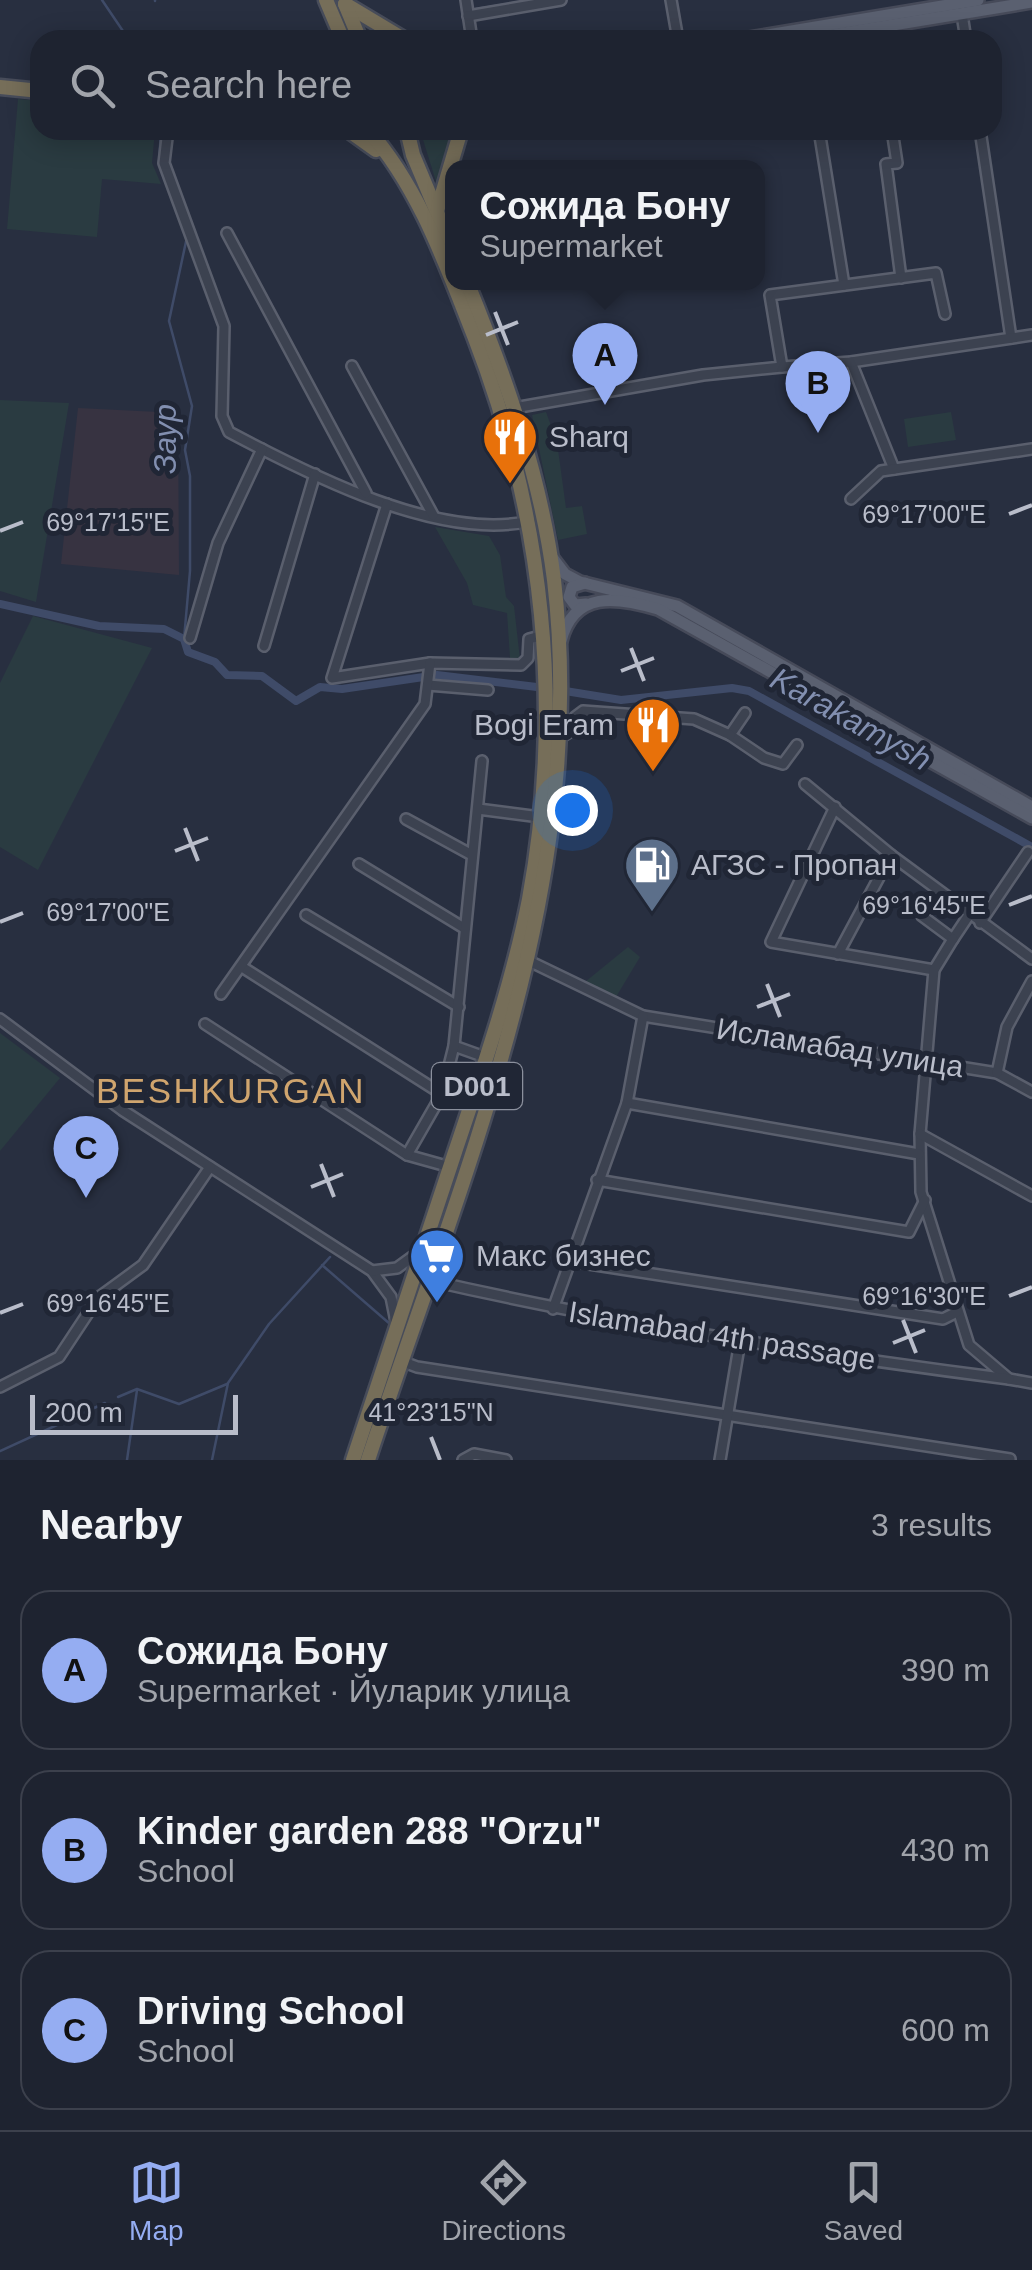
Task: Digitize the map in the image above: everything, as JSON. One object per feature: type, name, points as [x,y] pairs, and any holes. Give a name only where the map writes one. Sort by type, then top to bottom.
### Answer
[{"type":"highway","points":[[326,0],[339,30]]},
{"type":"highway","points":[[344,2],[356,30]]},
{"type":"highway","points":[[344,2],[389,30]]},
{"type":"highway","points":[[0,87],[30,90]]},
{"type":"highway","points":[[363,140],[406,182]]},
{"type":"highway","name":"D001","points":[[376,140],[406,182],[445,271]]},
{"type":"highway","points":[[410,140],[445,231]]},
{"type":"highway","points":[[437,212],[445,185]]},
{"type":"highway","name":"D001","points":[[368,1460],[428,1280],[450,1168],[486,1082],[519,944],[540,817],[552,700],[550,553],[525,471],[453,290]]},
{"type":"highway","name":"D001","points":[[470,290],[514,408],[544,635],[554,666]]},
{"type":"highway","name":"D001","points":[[354,1460],[424,1246],[440,1220],[529,961],[550,852],[558,738],[552,700]]},
{"type":"main road","points":[[827,30],[913,5],[961,8],[978,0]]},
{"type":"main road","points":[[841,30],[961,8],[1032,2]]},
{"type":"main road","points":[[550,553],[566,574],[585,583],[677,606],[1032,808]]},
{"type":"main road","points":[[585,583],[574,586],[569,596],[575,605],[621,600],[684,620],[1032,818]]},
{"type":"main road","points":[[554,666],[566,624],[586,604]]},
{"type":"street","points":[[466,0],[470,30]]},
{"type":"street","points":[[468,16],[561,0]]},
{"type":"street","points":[[671,0],[676,30]]},
{"type":"street","points":[[961,8],[964,30]]},
{"type":"street","points":[[167,140],[164,163],[224,326],[222,416],[229,432],[387,504],[510,526],[530,521]]},
{"type":"street","points":[[820,140],[844,285]]},
{"type":"street","points":[[894,140],[897,163],[886,164],[901,278]]},
{"type":"street","points":[[981,140],[1011,338]]},
{"type":"street","points":[[226,233],[366,493]]},
{"type":"street","points":[[782,368],[770,295],[938,274],[945,314]]},
{"type":"street","points":[[514,408],[732,372],[851,362],[1032,335]]},
{"type":"street","points":[[851,362],[894,469]]},
{"type":"street","points":[[352,366],[433,515]]},
{"type":"street","points":[[851,500],[871,477],[894,469],[1032,448]]},
{"type":"street","points":[[190,638],[218,544],[262,449]]},
{"type":"street","points":[[264,646],[315,474]]},
{"type":"street","points":[[387,504],[332,678],[430,663],[520,665],[528,658],[528,639],[544,635]]},
{"type":"street","points":[[220,994],[424,704],[430,663]]},
{"type":"street","points":[[428,685],[488,690]]},
{"type":"street","points":[[558,738],[568,733],[575,717],[583,712],[694,719],[730,735],[779,765],[798,745]]},
{"type":"street","points":[[730,735],[744,713]]},
{"type":"street","points":[[407,1155],[442,1094],[454,1046],[482,761]]},
{"type":"street","points":[[805,784],[980,924],[1032,959]]},
{"type":"street","points":[[835,808],[771,942],[934,970]]},
{"type":"street","points":[[478,810],[540,817]]},
{"type":"street","points":[[406,819],[472,855]]},
{"type":"street","points":[[980,924],[1028,852]]},
{"type":"street","points":[[838,954],[891,855]]},
{"type":"street","points":[[359,864],[464,928]]},
{"type":"street","points":[[306,914],[459,1007]]},
{"type":"street","points":[[969,914],[934,970],[919,1154],[925,1200],[969,1346],[1008,1379]]},
{"type":"street","points":[[922,916],[953,939]]},
{"type":"street","name":"Исламабад улица","points":[[529,961],[643,1016],[997,1073],[1032,1092]]},
{"type":"street","points":[[242,966],[442,1094]]},
{"type":"street","points":[[997,1073],[1007,1027],[1032,981]]},
{"type":"street","points":[[553,1309],[628,1102],[643,1016]]},
{"type":"street","points":[[0,1019],[122,1110],[372,1272],[392,1297],[397,1329]]},
{"type":"street","points":[[206,1024],[407,1155],[450,1168]]},
{"type":"street","points":[[454,1046],[482,1056]]},
{"type":"street","points":[[628,1102],[919,1154]]},
{"type":"street","points":[[920,1134],[1032,1196]]},
{"type":"street","points":[[0,1387],[59,1357],[98,1298],[143,1265],[210,1167]]},
{"type":"street","points":[[598,1180],[910,1232],[925,1200]]},
{"type":"street","points":[[372,1272],[406,1264],[424,1246]]},
{"type":"street","points":[[569,1262],[944,1319],[957,1312]]},
{"type":"street","name":"Islamabad 4th passage","points":[[428,1280],[553,1309],[740,1341],[1032,1383]]},
{"type":"street","points":[[720,1460],[740,1341]]},
{"type":"street","points":[[401,1360],[1010,1459]]},
{"type":"street","points":[[464,1459],[474,1454],[506,1460]]},
{"type":"shaded area","points":[[18,99],[30,100],[30,140],[154,140],[152,163],[161,184],[102,179],[97,237],[7,229]]},
{"type":"shaded area","points":[[423,140],[450,140],[438,188]]},
{"type":"shaded area","points":[[0,400],[69,403],[36,602],[0,591]]},
{"type":"shaded area","points":[[78,408],[178,413],[179,575],[61,564]]},
{"type":"shaded area","points":[[546,412],[557,442],[566,508],[582,506],[587,534],[558,540],[532,415]]},
{"type":"shaded area","points":[[951,412],[956,440],[908,447],[904,419]]},
{"type":"shaded area","points":[[435,527],[489,536],[500,555],[506,597],[514,606],[520,659],[510,658],[507,613],[473,605],[467,583]]},
{"type":"shaded area","points":[[33,616],[152,648],[38,870],[0,847],[0,683]]},
{"type":"shaded area","points":[[628,947],[640,957],[616,997],[585,982]]},
{"type":"shaded area","points":[[0,1033],[60,1078],[0,1151]]},
{"type":"waterway","name":"Заур","points":[[102,0],[122,30]]},
{"type":"waterway","points":[[476,9],[531,0]]},
{"type":"waterway","name":"Заур","points":[[160,140],[159,163],[182,225]]},
{"type":"waterway","name":"Заур","points":[[184,639],[190,571],[190,476],[185,450],[192,406],[169,321],[187,237]]},
{"type":"waterway","points":[[0,604],[99,626],[164,629],[184,639],[188,652],[215,662],[227,675],[262,676],[296,701],[320,687],[342,689],[437,675],[545,688]]},
{"type":"waterway","name":"Karakamysh","points":[[559,690],[621,700],[732,688],[749,691],[1032,847]]},
{"type":"waterway","points":[[212,1460],[228,1383],[269,1324],[330,1257]]},
{"type":"waterway","points":[[322,1265],[390,1324]]},
{"type":"waterway","points":[[118,1397],[137,1389],[179,1404],[227,1384]]},
{"type":"waterway","points":[[127,1460],[137,1390]]},
{"type":"waterway","points":[[0,1451],[105,1403]]},
{"type":"place","name":"Сожида Бону","points":[[605,405]]},
{"type":"place","name":"Kinder garden 288 \"Orzu\"","points":[[818,433]]},
{"type":"place","name":"Sharq","points":[[510,486]]},
{"type":"place","name":"Bogi Eram","points":[[653,774]]},
{"type":"place","name":"АГЗС - Пропан","points":[[652,914]]},
{"type":"place","name":"Driving School","points":[[86,1198]]},
{"type":"place","name":"Макс бизнес","points":[[437,1305]]},
{"type":"district","name":"BESHKURGAN","points":[[231,1091]]}]
